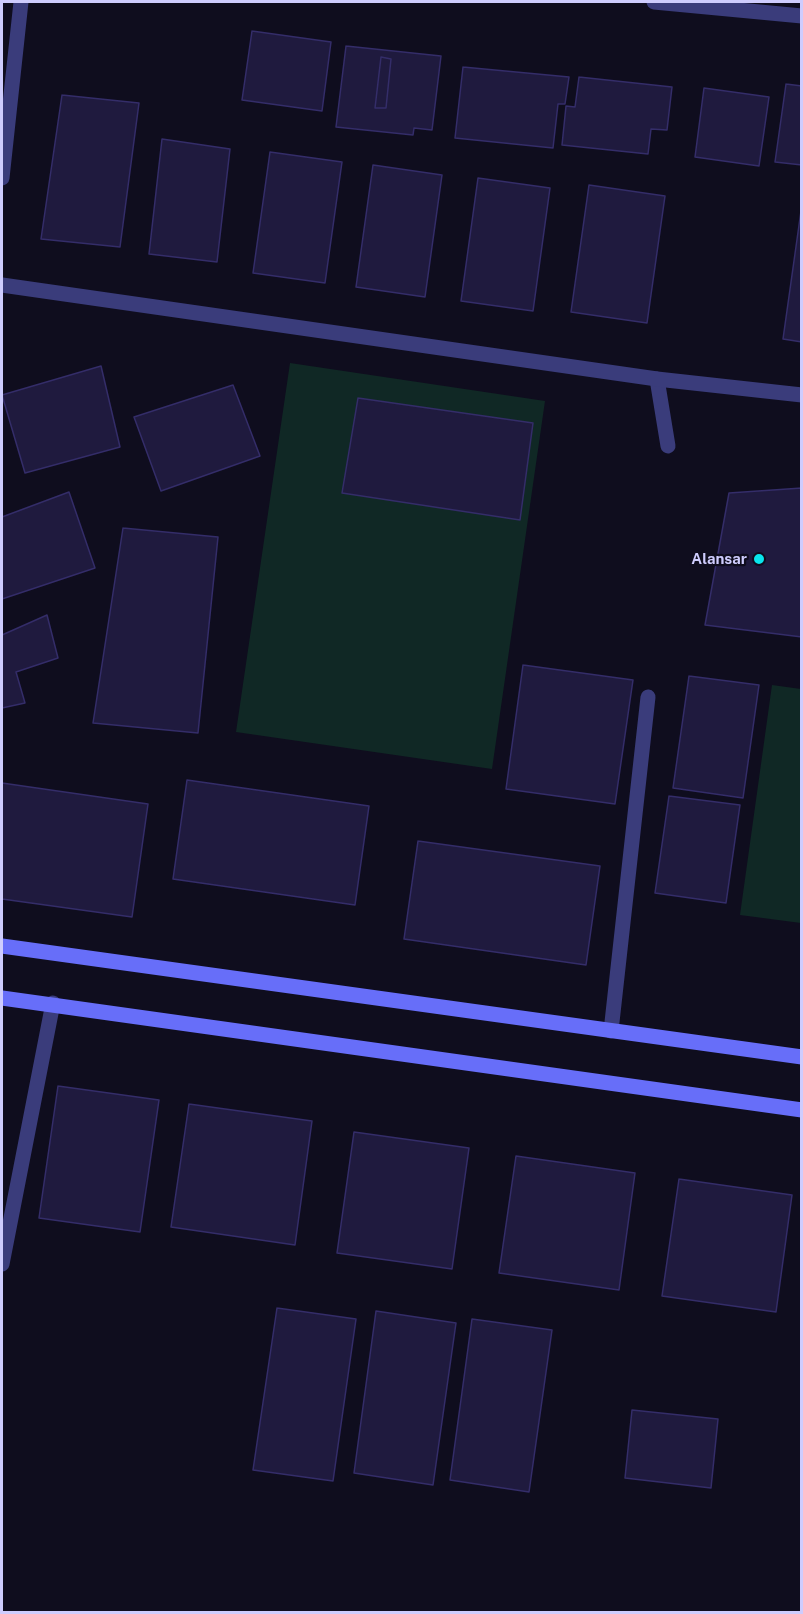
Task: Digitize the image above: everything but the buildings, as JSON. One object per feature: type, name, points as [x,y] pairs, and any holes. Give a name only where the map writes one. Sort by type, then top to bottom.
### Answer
[{"type":"main road","points":[[2,946],[801,1057]]},
{"type":"main road","points":[[2,998],[53,1003],[801,1110]]},
{"type":"street","points":[[2,178],[7,78],[21,2]]},
{"type":"street","points":[[654,2],[801,16]]},
{"type":"street","points":[[2,285],[657,379],[801,395]]},
{"type":"street","points":[[657,379],[668,446]]},
{"type":"street","points":[[611,1030],[648,697]]},
{"type":"street","points":[[2,1264],[53,1003]]},
{"type":"green space","points":[[290,363],[545,401],[492,769],[236,732]]},
{"type":"green space","points":[[772,685],[801,689],[801,923],[740,915]]},
{"type":"place","name":"Alansar","points":[[759,559]]}]
